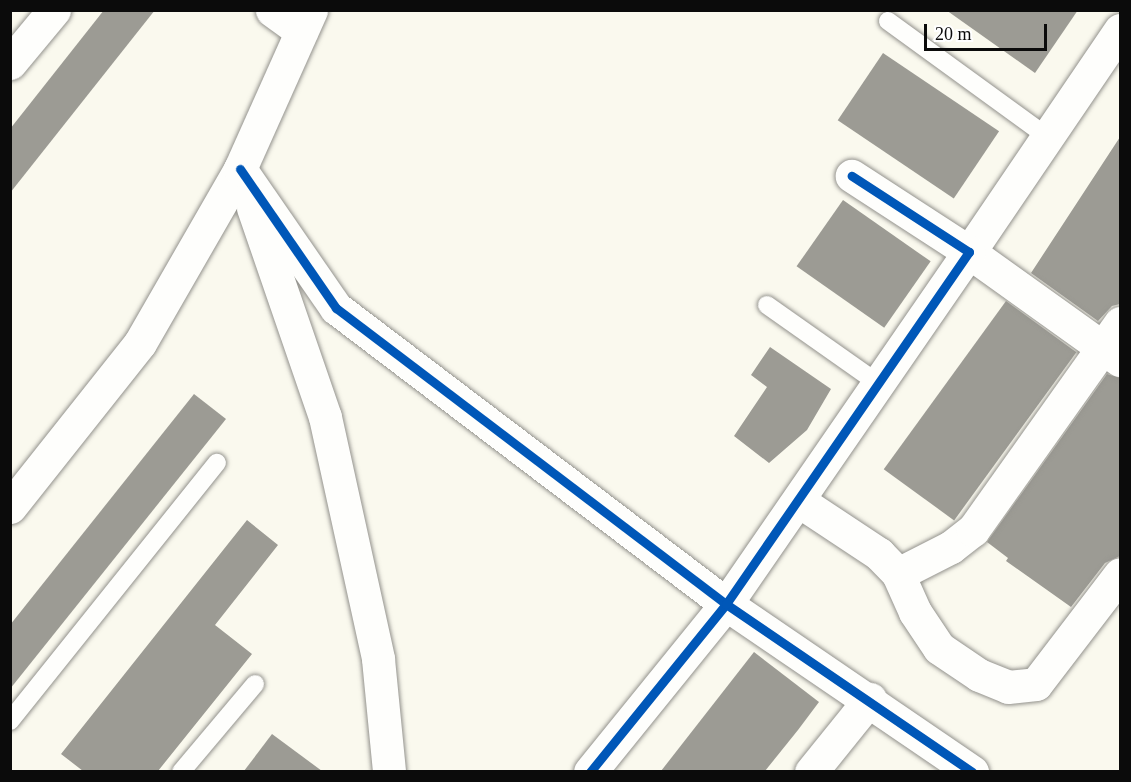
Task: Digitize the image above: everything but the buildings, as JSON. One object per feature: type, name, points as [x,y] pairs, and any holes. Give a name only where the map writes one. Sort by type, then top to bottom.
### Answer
[{"type":"street","points":[[10,63],[54,10]]},
{"type":"street","points":[[10,507],[140,343],[240,169],[306,21],[272,10]]},
{"type":"street","points":[[590,771],[726,604],[1049,138],[1120,30]]},
{"type":"street","points":[[240,169],[336,308],[726,604],[870,699],[972,771]]},
{"type":"street","points":[[240,169],[325,417],[378,659],[389,771]]},
{"type":"street","points":[[852,176],[1115,343],[973,530],[951,547],[898,574]]},
{"type":"street","points":[[799,501],[879,554],[898,574],[915,612],[939,648],[979,675],[1008,687],[1036,684],[1120,574]]},
{"type":"street","points":[[811,771],[870,699]]},
{"type":"lane","points":[[888,21],[1049,138]]},
{"type":"lane","points":[[767,305],[879,384]]},
{"type":"lane","points":[[10,721],[217,463]]},
{"type":"lane","points":[[181,771],[255,684]]},
{"type":"cycle path","points":[[240,169],[336,308],[726,604],[972,772]]},
{"type":"cycle path","points":[[590,772],[726,604],[969,252],[852,176]]}]
